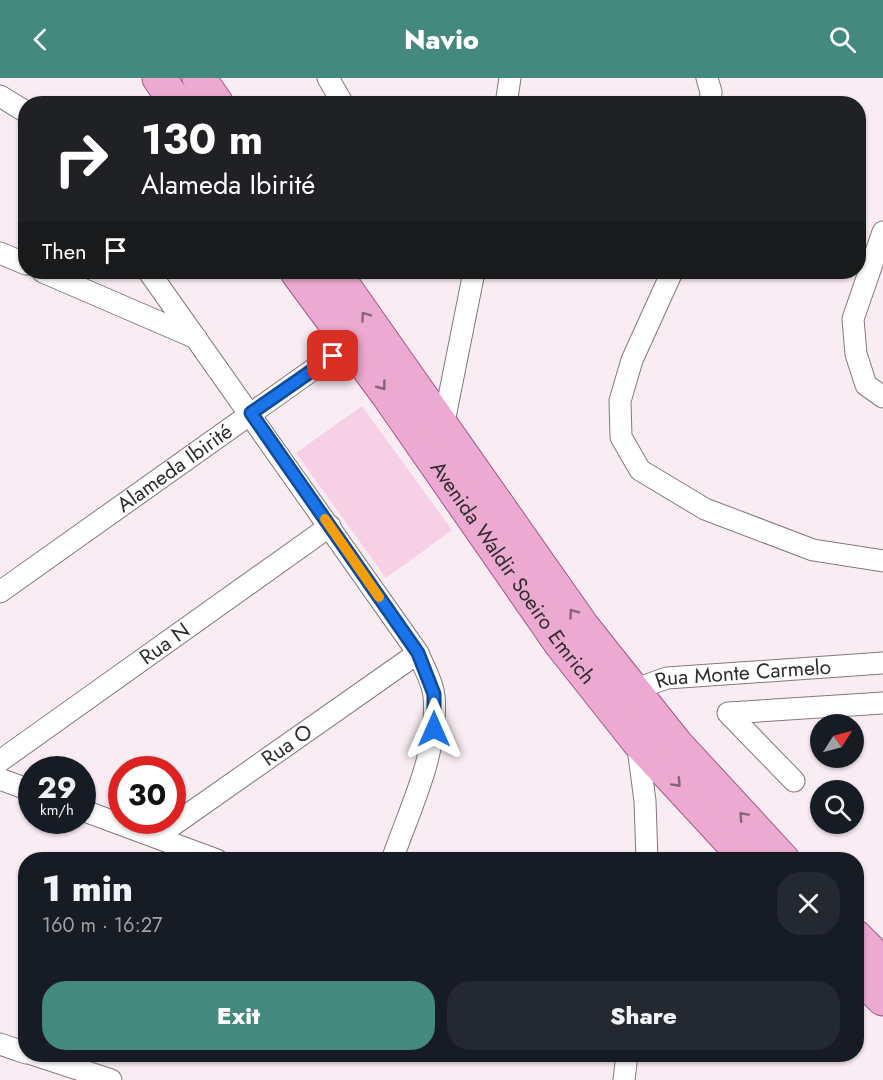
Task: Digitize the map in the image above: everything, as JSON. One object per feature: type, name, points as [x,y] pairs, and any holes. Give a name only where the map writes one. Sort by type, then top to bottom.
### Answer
[{"type":"main road","points":[[159,78],[171,96]]},
{"type":"main road","points":[[199,78],[211,96]]},
{"type":"main road","name":"Avenida Waldir Soeiro Emrich","points":[[302,279],[349,344],[434,440],[583,627],[622,699],[637,740],[741,852]]},
{"type":"main road","name":"Avenida Waldir Soeiro Emrich","points":[[338,279],[434,440]]},
{"type":"main road","name":"Avenida Waldir Soeiro Emrich","points":[[622,699],[676,744],[776,852]]},
{"type":"main road","points":[[864,945],[883,964]]},
{"type":"main road","points":[[864,981],[883,999]]},
{"type":"street","points":[[328,78],[338,96]]},
{"type":"street","points":[[507,96],[510,78]]},
{"type":"street","points":[[707,78],[711,96]]},
{"type":"street","points":[[0,96],[18,107]]},
{"type":"street","points":[[874,391],[856,354],[853,319],[883,232]]},
{"type":"street","points":[[0,253],[18,261]]},
{"type":"street","points":[[59,279],[196,338]]},
{"type":"street","points":[[154,279],[251,413],[418,653],[434,694],[434,729],[429,756],[395,852]]},
{"type":"street","points":[[434,440],[472,279]]},
{"type":"street","points":[[669,279],[632,360],[620,401],[621,437],[639,470],[705,509],[813,550],[883,561]]},
{"type":"street","name":"Alameda Ibirité","points":[[0,592],[349,344]]},
{"type":"street","name":"Rua N","points":[[0,761],[330,526]]},
{"type":"street","name":"Rua O","points":[[156,837],[418,653]]},
{"type":"street","name":"Rua Monte Carmelo","points":[[622,699],[667,678],[883,663]]},
{"type":"street","points":[[794,781],[728,713],[883,703]]},
{"type":"street","points":[[637,740],[645,801],[647,852]]},
{"type":"street","points":[[0,779],[18,786]]},
{"type":"street","points":[[96,815],[196,852]]},
{"type":"street","points":[[0,1044],[18,1050]]},
{"type":"street","points":[[56,1062],[111,1080]]},
{"type":"street","points":[[624,1080],[626,1062]]},
{"type":"shaded area","points":[[362,406],[452,530],[386,578],[296,453]]},
{"type":"slow traffic","points":[[325,519],[379,597]]},
{"type":"route","points":[[333,356],[251,413],[418,653],[434,694],[434,729]]}]
